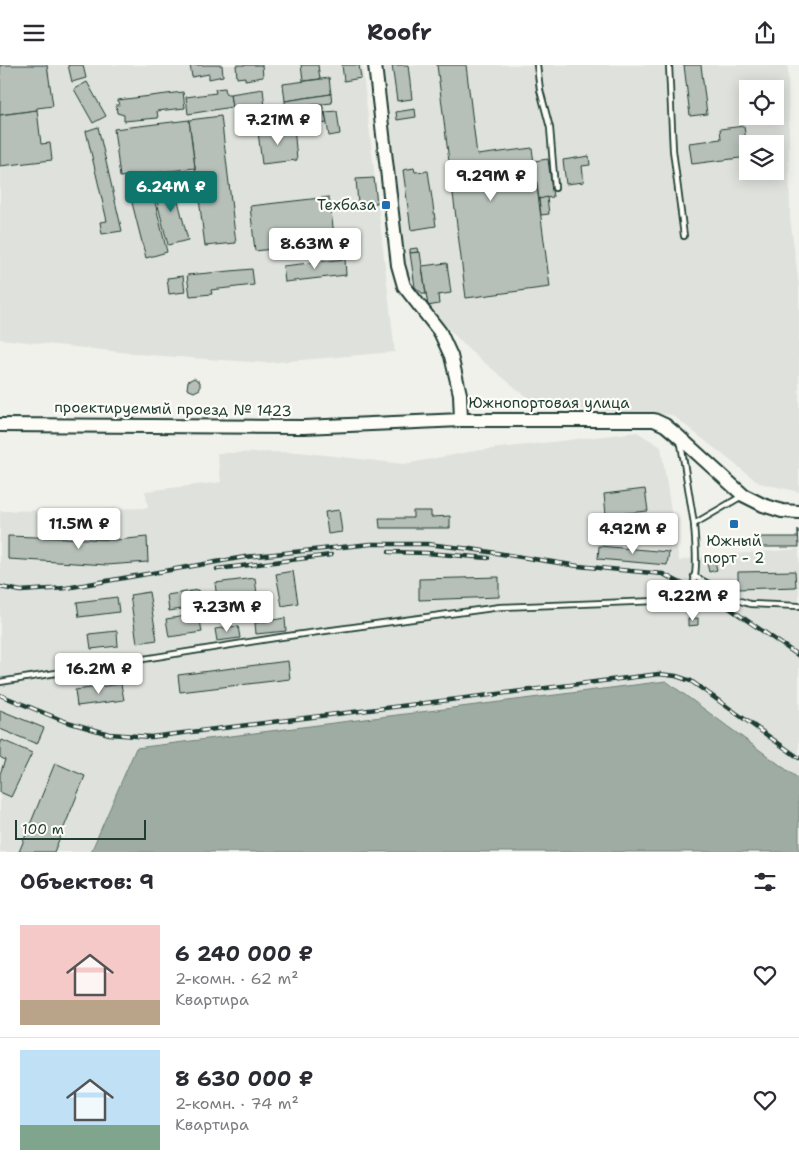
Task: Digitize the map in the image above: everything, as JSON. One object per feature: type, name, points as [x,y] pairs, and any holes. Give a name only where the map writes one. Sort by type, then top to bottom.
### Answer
[{"type":"main road","name":"Южнопортовая улица","points":[[375,65],[398,265],[404,286],[440,332],[451,356],[460,394],[461,420],[654,420],[665,425],[743,495],[763,505],[782,511],[799,512]]},
{"type":"main road","name":"проектируемый проезд № 1423","points":[[0,425],[304,427],[461,420]]},
{"type":"lane","points":[[537,65],[540,90],[550,129],[555,188]]},
{"type":"lane","points":[[669,65],[673,150],[684,236]]},
{"type":"lane","points":[[0,682],[281,637],[500,607],[672,601],[687,597],[692,589],[696,557],[694,524],[680,439]]},
{"type":"lane","points":[[694,524],[743,495]]},
{"type":"lane","points":[[694,576],[737,600],[750,604],[799,606]]},
{"type":"shaded area","points":[[0,65],[362,65],[395,352],[267,363],[148,355],[0,339]]},
{"type":"shaded area","points":[[384,65],[788,65],[790,217],[799,286],[799,492],[759,483],[672,415],[577,409],[528,398],[470,351],[407,283]]},
{"type":"shaded area","points":[[637,432],[661,447],[679,561],[696,557],[799,549],[799,779],[136,748],[91,852],[0,852],[0,511],[148,508],[145,491],[221,482],[217,453],[299,452],[404,464],[474,451]]},
{"type":"shaded area","points":[[666,681],[799,779],[799,852],[91,852],[136,748]]},
{"type":"building","points":[[0,65],[47,65],[53,106],[0,115]]},
{"type":"building","points":[[68,65],[83,65],[86,78],[72,82]]},
{"type":"building","points":[[190,65],[222,65],[223,76],[209,79],[209,74],[192,77]]},
{"type":"building","points":[[236,65],[262,65],[263,77],[245,80],[245,77],[237,78]]},
{"type":"building","points":[[301,65],[318,65],[320,79],[303,81]]},
{"type":"building","points":[[342,65],[359,65],[361,78],[344,81]]},
{"type":"building","points":[[392,65],[408,65],[412,99],[397,101]]},
{"type":"building","points":[[437,65],[466,65],[477,155],[532,148],[550,287],[466,298]]},
{"type":"building","points":[[684,65],[701,65],[707,114],[690,116]]},
{"type":"building","points":[[329,78],[331,94],[285,101],[283,84]]},
{"type":"building","points":[[87,82],[106,116],[93,123],[74,89]]},
{"type":"building","points":[[225,88],[226,94],[230,94],[232,107],[188,114],[186,97],[216,93],[215,89]]},
{"type":"building","points":[[263,89],[265,107],[237,111],[236,106],[232,107],[230,94]]},
{"type":"building","points":[[183,92],[185,108],[157,111],[158,118],[124,121],[124,115],[117,113],[116,105],[119,105],[118,100]]},
{"type":"building","points":[[331,94],[332,103],[285,108],[285,101]]},
{"type":"building","points":[[322,104],[327,123],[245,134],[243,114]]},
{"type":"building","points":[[415,109],[416,117],[397,120],[396,112]]},
{"type":"building","points":[[37,110],[41,144],[50,143],[52,160],[0,166],[0,115]]},
{"type":"building","points":[[337,111],[340,134],[329,136],[325,112]]},
{"type":"building","points":[[221,116],[236,243],[205,246],[189,120]]},
{"type":"building","points":[[189,120],[195,168],[120,177],[114,129]]},
{"type":"building","points":[[744,126],[745,135],[739,135],[739,158],[692,164],[689,143],[721,139],[720,129]]},
{"type":"building","points":[[98,127],[122,231],[102,234],[100,222],[107,221],[86,131]]},
{"type":"building","points":[[294,127],[297,160],[262,164],[258,132]]},
{"type":"building","points":[[589,156],[590,165],[582,166],[584,182],[566,184],[563,160]]},
{"type":"building","points":[[548,159],[553,197],[539,199],[534,161]]},
{"type":"building","points":[[414,168],[415,172],[428,171],[436,226],[411,230],[403,170]]},
{"type":"building","points":[[374,178],[377,203],[358,204],[356,179]]},
{"type":"building","points":[[173,181],[188,240],[168,245],[153,186]]},
{"type":"building","points":[[151,186],[167,252],[146,258],[129,191]]},
{"type":"building","points":[[329,197],[335,242],[255,251],[250,206]]},
{"type":"building","points":[[547,197],[549,214],[541,215],[539,199]]},
{"type":"building","points":[[417,248],[418,252],[410,253],[410,249]]},
{"type":"building","points":[[420,252],[426,294],[423,294],[415,287],[410,253]]},
{"type":"building","points":[[345,259],[346,275],[285,282],[283,266]]},
{"type":"building","points":[[447,263],[451,293],[438,295],[439,304],[428,306],[422,266]]},
{"type":"building","points":[[252,269],[254,285],[211,290],[212,294],[190,296],[187,275]]},
{"type":"building","points":[[183,276],[185,292],[169,294],[167,278]]},
{"type":"building","points":[[194,378],[200,382],[200,389],[194,392],[187,389],[188,381]]},
{"type":"building","points":[[645,489],[648,511],[606,515],[604,494]]},
{"type":"building","points":[[339,510],[342,532],[328,534],[325,512]]},
{"type":"building","points":[[413,511],[431,511],[431,517],[450,516],[450,528],[380,528],[379,518],[413,518]]},
{"type":"building","points":[[798,530],[799,547],[757,547],[757,537],[798,537]]},
{"type":"building","points":[[8,536],[116,540],[147,537],[148,562],[107,565],[8,559]]},
{"type":"building","points":[[599,546],[669,552],[667,565],[598,559]]},
{"type":"building","points":[[715,561],[717,570],[709,572],[707,563]]},
{"type":"building","points":[[293,571],[298,603],[282,606],[276,574]]},
{"type":"building","points":[[795,571],[796,587],[738,589],[738,572]]},
{"type":"building","points":[[499,577],[499,597],[419,600],[419,579]]},
{"type":"building","points":[[255,578],[258,602],[218,607],[215,583]]},
{"type":"building","points":[[198,590],[201,606],[169,611],[167,595]]},
{"type":"building","points":[[149,592],[157,640],[137,643],[130,595]]},
{"type":"building","points":[[117,597],[119,612],[79,617],[77,602]]},
{"type":"building","points":[[199,614],[202,632],[169,637],[166,619]]},
{"type":"building","points":[[285,618],[286,631],[256,634],[255,623]]},
{"type":"building","points":[[698,618],[698,625],[688,626],[688,619]]},
{"type":"building","points":[[238,626],[240,638],[217,641],[215,629]]},
{"type":"building","points":[[117,631],[118,646],[91,649],[89,634]]},
{"type":"building","points":[[288,661],[290,679],[180,692],[178,675]]},
{"type":"building","points":[[121,684],[124,700],[77,706],[75,690]]},
{"type":"building","points":[[0,710],[44,728],[37,744],[0,729]]},
{"type":"building","points":[[2,740],[32,753],[11,797],[0,792],[0,774],[5,760],[0,757]]},
{"type":"building","points":[[55,763],[85,776],[54,852],[19,852]]},
{"type":"railway","points":[[0,587],[21,591],[66,588],[245,557],[371,544],[427,544],[578,566],[663,574],[729,608],[799,656]]},
{"type":"railway","points":[[389,552],[488,558]]},
{"type":"railway","points":[[217,569],[331,555]]},
{"type":"railway","points":[[0,695],[64,721],[109,734],[151,737],[659,674],[676,676],[691,681],[799,758]]},
{"type":"place","name":"Техбаза","points":[[386,205]]},
{"type":"place","name":"Южный порт - 2","points":[[734,524]]}]
